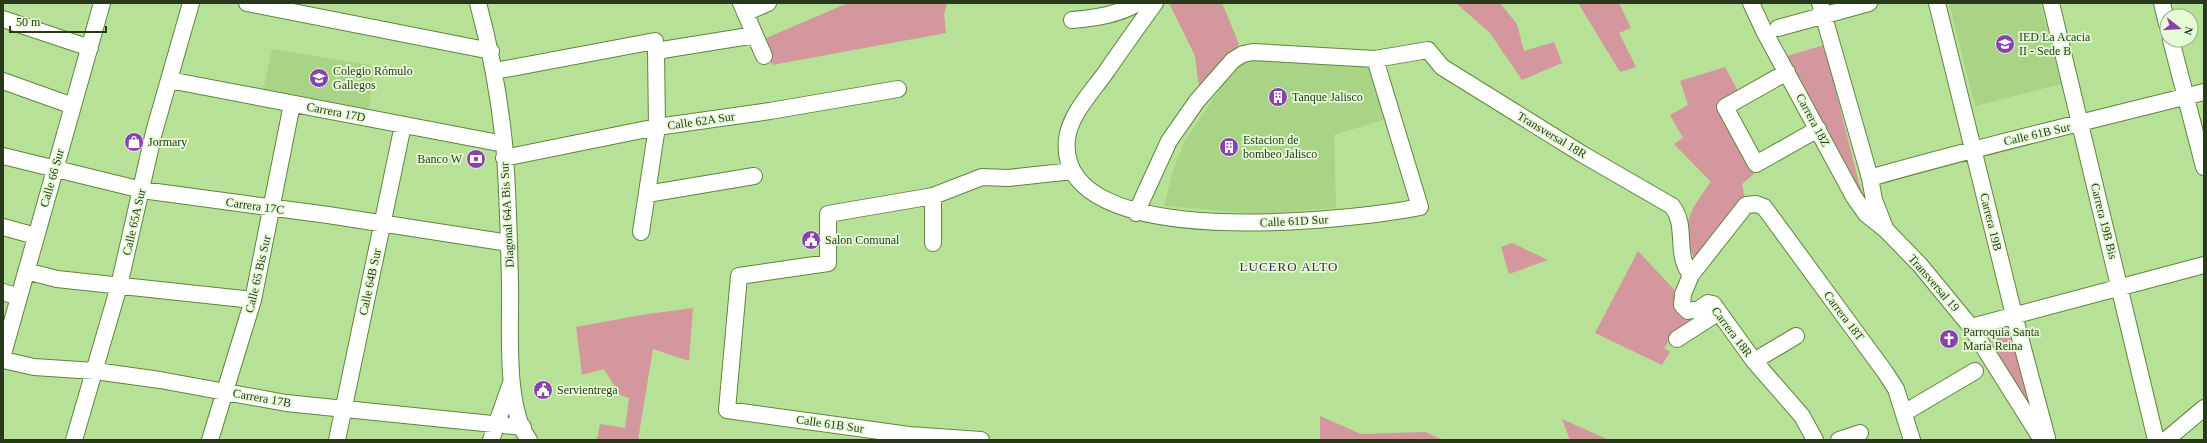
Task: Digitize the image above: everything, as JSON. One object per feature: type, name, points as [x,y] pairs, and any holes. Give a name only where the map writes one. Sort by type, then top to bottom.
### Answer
[{"type":"street","name":"Calle 66 Sur","points":[[3,354],[102,3]]},
{"type":"street","name":"Calle 65A Sur","points":[[74,440],[119,286],[154,132],[191,3]]},
{"type":"street","points":[[247,3],[278,6],[491,51]]},
{"type":"street","points":[[764,56],[743,8],[768,3]]},
{"type":"street","points":[[1072,20],[1097,18],[1121,12],[1138,3]]},
{"type":"street","points":[[933,243],[933,196],[982,177],[1008,178],[1073,171],[1066,146],[1073,120],[1155,3]]},
{"type":"street","name":"Carrera 18Z","points":[[1751,3],[1764,31],[1854,197],[1866,214],[1886,230]]},
{"type":"street","points":[[1778,28],[1822,10],[1869,3]]},
{"type":"street","name":"Carrera 19B","points":[[1937,3],[2014,315],[2047,440]]},
{"type":"street","name":"Carrera 19B Bis","points":[[2051,3],[2156,440]]},
{"type":"street","name":"Diagonal 64A Bis Sur","points":[[481,4],[495,70],[504,151],[509,243],[512,381],[516,408],[526,434]]},
{"type":"street","points":[[1822,10],[1870,178],[1874,200],[1886,230]]},
{"type":"street","points":[[3,19],[90,48]]},
{"type":"street","points":[[495,70],[655,46],[755,35]]},
{"type":"street","points":[[641,232],[657,127],[655,46]]},
{"type":"street","points":[[2173,48],[2204,167]]},
{"type":"street","name":"Transversal 18R","points":[[1375,59],[1428,50],[1442,67],[1582,154],[1664,200],[1677,213],[1681,254],[1685,267],[1691,275]]},
{"type":"street","points":[[1136,212],[1169,141],[1197,101],[1233,60],[1243,54],[1253,52],[1375,59]]},
{"type":"street","name":"Calle 61D Sur","points":[[1073,171],[1084,185],[1101,197],[1136,212],[1166,218],[1262,223],[1366,216],[1420,207],[1375,59]]},
{"type":"street","points":[[1787,72],[1726,107],[1756,164],[1818,129]]},
{"type":"street","name":"Carrera 17D","points":[[169,80],[403,125],[504,151]]},
{"type":"street","points":[[3,81],[73,106]]},
{"type":"street","name":"Calle 62A Sur","points":[[504,151],[770,111],[898,89]]},
{"type":"street","name":"Calle 61B Sur","points":[[1870,178],[1974,148],[2080,124],[2204,92]]},
{"type":"street","name":"Calle 65 Bis Sur","points":[[210,440],[253,300],[292,104]]},
{"type":"street","name":"Calle 64B Sur","points":[[337,440],[403,125]]},
{"type":"street","name":"Carrera 17C","points":[[3,156],[142,190],[272,209],[328,215],[383,225],[509,243]]},
{"type":"street","points":[[647,194],[754,176]]},
{"type":"street","name":"Calle 61B Sur","points":[[933,196],[828,214],[828,262],[739,276],[727,410],[909,435],[981,440]]},
{"type":"street","name":"Carrera 18T","points":[[1691,275],[1746,205],[1756,204],[1766,209],[1896,389],[1912,440]]},
{"type":"street","points":[[3,227],[36,236]]},
{"type":"street","name":"Transversal 19","points":[[1886,230],[1920,265],[1971,327],[2042,440]]},
{"type":"street","points":[[1971,327],[2204,264]]},
{"type":"street","points":[[26,271],[56,279],[253,300]]},
{"type":"street","name":"Carrera 18R","points":[[1691,275],[1682,299],[1684,309],[1694,311],[1708,303],[1713,304],[1754,361],[1802,416],[1815,440]]},
{"type":"street","points":[[3,292],[19,297]]},
{"type":"street","points":[[1677,339],[1719,312]]},
{"type":"street","points":[[1754,361],[1796,336]]},
{"type":"street","name":"Carrera 17B","points":[[3,360],[34,367],[95,372],[160,380],[286,403],[344,409],[494,432],[526,434]]},
{"type":"street","points":[[1904,413],[1975,370]]},
{"type":"street","points":[[494,432],[512,381]]},
{"type":"street","points":[[2166,440],[2204,408]]},
{"type":"street","points":[[1839,440],[1860,433]]},
{"type":"shaded area","points":[[848,3],[947,3],[944,14],[946,33],[772,65],[764,39]]},
{"type":"shaded area","points":[[1169,3],[1222,3],[1239,44],[1200,95],[1195,56]]},
{"type":"shaded area","points":[[1456,3],[1500,3],[1517,24],[1524,51],[1554,42],[1562,63],[1522,80],[1490,33]]},
{"type":"shaded area","points":[[1578,3],[1619,3],[1631,28],[1619,33],[1636,67],[1620,72]]},
{"type":"shaded area","name":"IED La Acacia II - Sede B","points":[[1949,3],[2040,3],[2061,84],[1975,106]]},
{"type":"shaded area","points":[[1824,45],[1859,183],[1869,210],[1784,57]]},
{"type":"shaded area","name":"Colegio Rómulo Gallegos","points":[[272,49],[374,66],[369,109],[263,90]]},
{"type":"shaded area","points":[[1255,54],[1368,67],[1386,119],[1334,135],[1336,208],[1261,214],[1164,206],[1173,171],[1185,140],[1241,59]]},
{"type":"shaded area","points":[[1725,67],[1739,93],[1716,107],[1754,174],[1742,184],[1745,198],[1696,263],[1688,238],[1689,220],[1697,202],[1711,182],[1674,144],[1683,138],[1670,115],[1688,105],[1680,81]]},
{"type":"shaded area","points":[[1512,243],[1548,260],[1509,274],[1501,247]]},
{"type":"shaded area","points":[[1638,251],[1698,315],[1679,327],[1664,348],[1670,352],[1662,365],[1595,333]]},
{"type":"shaded area","points":[[693,308],[689,361],[653,349],[638,440],[597,440],[600,424],[625,428],[629,398],[620,395],[604,369],[582,375],[576,327],[641,315]]},
{"type":"shaded area","points":[[2011,333],[2038,430],[1990,337]]},
{"type":"shaded area","points":[[1320,416],[1361,434],[1425,432],[1443,440],[1320,440]]},
{"type":"shaded area","points":[[1562,419],[1609,440],[1570,440]]},
{"type":"place","name":"IED La Acacia II - Sede B","points":[[2005,44]]},
{"type":"place","name":"Colegio Rómulo Gallegos","points":[[319,78]]},
{"type":"place","name":"Tanque Jalisco","points":[[1278,97]]},
{"type":"place","name":"Jormary","points":[[134,142]]},
{"type":"place","name":"Estacion de bombeo Jalisco","points":[[1229,147]]},
{"type":"place","name":"Banco W","points":[[476,159]]},
{"type":"place","name":"Salon Comunal","points":[[811,240]]},
{"type":"place","name":"Parroquia Santa María Reina","points":[[1949,339]]},
{"type":"place","name":"Servientrega","points":[[543,390]]},
{"type":"district","name":"LUCERO ALTO","points":[[1289,266]]}]
